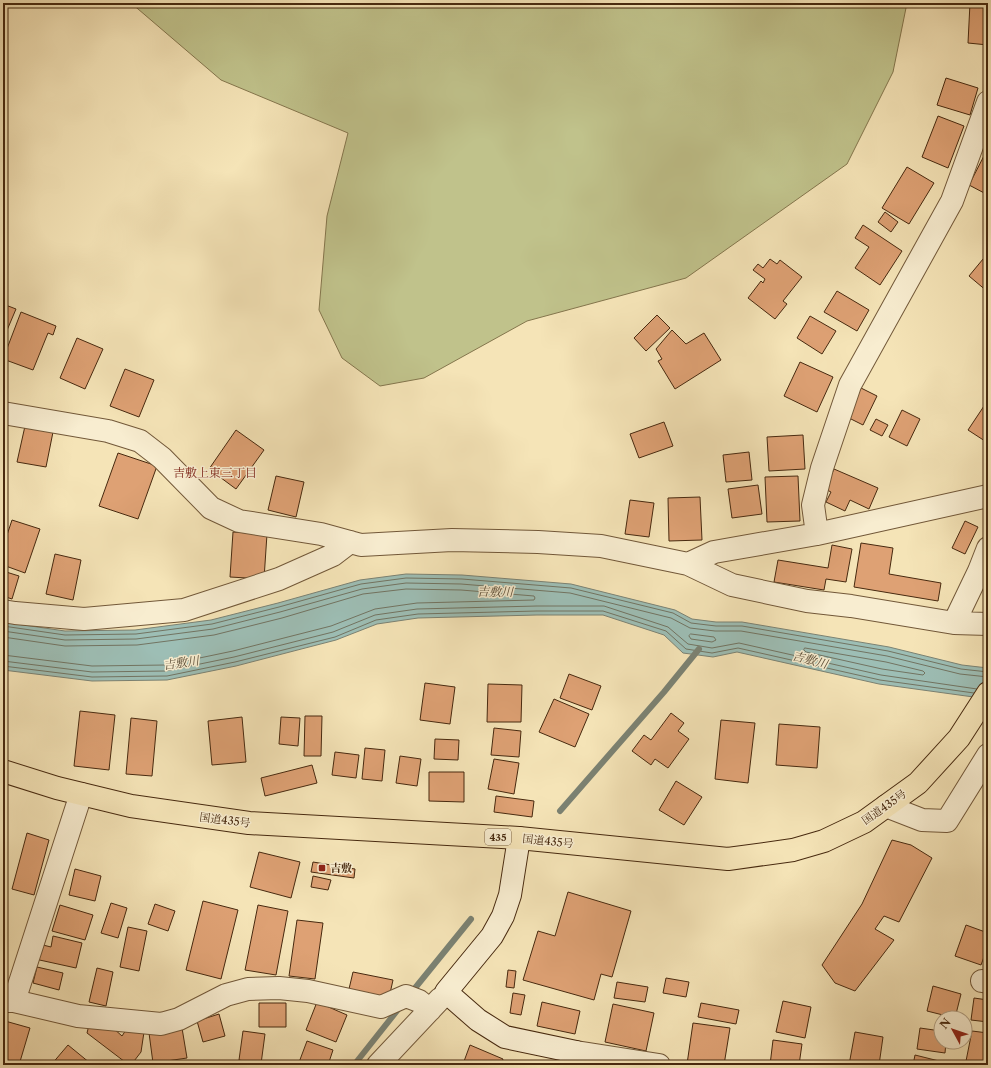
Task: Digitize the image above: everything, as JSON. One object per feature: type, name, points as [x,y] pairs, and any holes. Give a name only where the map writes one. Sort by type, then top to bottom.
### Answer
[{"type":"highway","name":"国道435号","points":[[3,771],[57,788],[131,806],[249,823],[519,838],[728,859],[793,850],[824,841],[864,822],[918,783],[959,738],[988,693]]},
{"type":"street","points":[[818,534],[813,505],[822,468],[850,384],[952,200],[988,102]]},
{"type":"street","points":[[3,413],[108,431],[140,441],[162,458],[210,508],[239,520],[321,534],[361,545],[452,540],[538,542],[601,546],[688,564],[732,585],[807,601],[851,606],[954,623],[988,624]]},
{"type":"street","points":[[688,564],[714,552],[818,534],[988,496]]},
{"type":"street","points":[[3,611],[84,619],[184,610],[279,579],[333,556],[350,542]]},
{"type":"street","points":[[954,623],[979,571],[988,548]]},
{"type":"street","points":[[886,806],[922,820],[947,821],[988,755]]},
{"type":"street","points":[[81,794],[9,1001],[78,1016],[161,1024],[179,1019],[226,995],[248,989],[279,988],[308,991],[381,1007],[406,996],[419,1001],[430,1010]]},
{"type":"street","points":[[378,1065],[446,992],[492,936],[504,916],[510,895],[519,838]]},
{"type":"street","points":[[446,992],[478,1020],[506,1037],[573,1059],[658,1065]]},
{"type":"green space","points":[[131,3],[907,3],[893,72],[847,164],[686,278],[527,321],[424,378],[380,386],[342,358],[319,310],[327,216],[348,133],[221,80]]},
{"type":"water","name":"吉敷川","points":[[406,574],[462,575],[571,584],[675,610],[692,619],[716,622],[742,622],[889,647],[962,665],[988,668],[988,699],[879,684],[737,652],[713,657],[683,653],[664,635],[603,615],[418,618],[377,624],[336,640],[236,666],[167,680],[92,681],[3,670],[3,622],[65,631],[135,630],[211,620],[360,580]]},
{"type":"building","points":[[970,3],[988,3],[988,45],[968,43]]},
{"type":"building","points":[[946,78],[978,88],[970,115],[937,105]]},
{"type":"building","points":[[938,116],[964,126],[948,168],[922,157]]},
{"type":"building","points":[[988,148],[988,195],[969,185]]},
{"type":"building","points":[[907,167],[934,183],[909,224],[882,208]]},
{"type":"building","points":[[885,212],[898,222],[891,232],[878,222]]},
{"type":"building","points":[[863,225],[902,251],[880,285],[855,268],[869,247],[855,238]]},
{"type":"building","points":[[988,253],[988,292],[969,276]]},
{"type":"building","points":[[770,259],[777,264],[780,260],[802,277],[783,301],[787,304],[775,319],[748,298],[761,281],[763,283],[765,279],[753,270],[758,264],[763,268]]},
{"type":"building","points":[[837,291],[869,310],[857,331],[824,312]]},
{"type":"building","points":[[3,304],[16,309],[5,335],[3,334]]},
{"type":"building","points":[[21,312],[56,326],[53,335],[48,333],[33,370],[3,359]]},
{"type":"building","points":[[657,315],[670,328],[646,351],[634,338]]},
{"type":"building","points":[[810,316],[836,331],[822,354],[797,338]]},
{"type":"building","points":[[672,330],[686,344],[704,333],[721,360],[675,389],[658,361],[662,359],[656,349]]},
{"type":"building","points":[[77,338],[103,349],[85,389],[60,378]]},
{"type":"building","points":[[800,362],[833,377],[817,412],[784,396]]},
{"type":"building","points":[[125,369],[154,380],[139,417],[110,406]]},
{"type":"building","points":[[861,388],[877,396],[863,425],[847,417]]},
{"type":"building","points":[[988,400],[988,443],[968,430]]},
{"type":"building","points":[[902,410],[920,419],[907,446],[889,437]]},
{"type":"building","points":[[876,419],[888,425],[882,436],[870,430]]},
{"type":"building","points":[[664,422],[673,446],[639,458],[630,434]]},
{"type":"building","points":[[25,426],[53,432],[46,467],[17,462]]},
{"type":"building","points":[[236,430],[264,450],[236,489],[209,469]]},
{"type":"building","points":[[803,435],[805,469],[769,471],[767,437]]},
{"type":"building","points":[[749,452],[752,480],[726,482],[723,455]]},
{"type":"building","points":[[118,453],[157,466],[138,519],[99,506]]},
{"type":"building","points":[[834,469],[878,488],[869,509],[850,500],[845,511],[826,502],[831,492],[825,489]]},
{"type":"building","points":[[276,476],[304,482],[296,517],[268,510]]},
{"type":"building","points":[[798,476],[800,521],[767,522],[765,477]]},
{"type":"building","points":[[758,485],[762,514],[732,518],[728,489]]},
{"type":"building","points":[[700,497],[702,540],[669,541],[668,498]]},
{"type":"building","points":[[630,500],[654,503],[649,537],[625,534]]},
{"type":"building","points":[[12,520],[40,529],[25,573],[3,565],[3,547]]},
{"type":"building","points":[[965,521],[978,527],[965,554],[952,548]]},
{"type":"building","points":[[233,532],[267,534],[264,579],[230,577]]},
{"type":"building","points":[[861,543],[893,548],[889,574],[941,583],[938,601],[854,587]]},
{"type":"building","points":[[832,545],[852,549],[846,582],[826,579],[824,590],[774,582],[778,560],[828,568]]},
{"type":"building","points":[[55,554],[81,560],[73,600],[46,594]]},
{"type":"building","points":[[3,571],[19,576],[12,599],[3,596]]},
{"type":"building","points":[[569,674],[601,686],[592,710],[560,698]]},
{"type":"building","points":[[425,683],[455,687],[450,724],[420,720]]},
{"type":"building","points":[[488,684],[522,685],[521,722],[487,722]]},
{"type":"building","points":[[554,699],[589,714],[575,747],[539,732]]},
{"type":"building","points":[[80,711],[115,715],[109,770],[74,766]]},
{"type":"building","points":[[671,713],[684,723],[678,731],[689,739],[668,768],[655,759],[651,765],[632,751],[644,735],[651,740]]},
{"type":"building","points":[[305,716],[322,716],[321,756],[304,756]]},
{"type":"building","points":[[242,717],[246,762],[212,765],[208,721]]},
{"type":"building","points":[[281,717],[300,718],[298,746],[279,744]]},
{"type":"building","points":[[131,718],[157,721],[152,776],[126,774]]},
{"type":"building","points":[[721,720],[755,723],[748,783],[715,779]]},
{"type":"building","points":[[779,724],[820,727],[817,768],[776,765]]},
{"type":"building","points":[[494,728],[521,731],[519,757],[491,755]]},
{"type":"building","points":[[435,739],[459,740],[458,760],[434,759]]},
{"type":"building","points":[[365,748],[385,750],[382,781],[362,779]]},
{"type":"building","points":[[335,752],[359,755],[356,778],[332,775]]},
{"type":"building","points":[[400,756],[421,759],[417,786],[396,783]]},
{"type":"building","points":[[494,759],[519,763],[514,794],[488,789]]},
{"type":"building","points":[[312,765],[317,783],[265,796],[261,778]]},
{"type":"building","points":[[429,772],[464,772],[464,802],[429,801]]},
{"type":"building","points":[[676,781],[702,797],[684,825],[659,810]]},
{"type":"building","points":[[496,796],[534,801],[532,817],[494,812]]},
{"type":"building","points":[[27,833],[49,840],[34,895],[12,889]]},
{"type":"building","points":[[892,840],[911,845],[932,858],[899,922],[884,916],[875,929],[894,940],[855,991],[835,983],[822,965],[862,904]]},
{"type":"building","points":[[259,852],[300,862],[291,898],[250,887]]},
{"type":"building","points":[[313,862],[355,869],[354,878],[311,872]]},
{"type":"building","points":[[75,869],[101,876],[95,901],[69,895]]},
{"type":"building","points":[[313,876],[331,880],[328,890],[311,887]]},
{"type":"building","points":[[568,892],[631,911],[612,977],[601,974],[594,1000],[523,980],[538,931],[555,936]]},
{"type":"building","points":[[203,901],[238,910],[221,979],[186,970]]},
{"type":"building","points":[[111,903],[127,908],[118,938],[101,933]]},
{"type":"building","points":[[155,904],[175,911],[168,931],[148,924]]},
{"type":"building","points":[[60,905],[93,915],[85,940],[52,931]]},
{"type":"building","points":[[258,905],[288,911],[276,975],[245,970]]},
{"type":"building","points":[[297,920],[323,923],[315,979],[289,976]]},
{"type":"building","points":[[966,925],[988,933],[988,946],[981,965],[955,956]]},
{"type":"building","points":[[128,927],[147,931],[139,971],[120,967]]},
{"type":"building","points":[[53,936],[82,943],[76,968],[35,959],[39,944],[51,947]]},
{"type":"building","points":[[37,967],[63,973],[59,990],[33,983]]},
{"type":"building","points":[[97,968],[113,972],[106,1006],[89,1002]]},
{"type":"building","points":[[508,970],[516,971],[514,988],[506,987]]},
{"type":"building","points":[[353,972],[393,980],[389,998],[349,989]]},
{"type":"building","points":[[666,978],[689,982],[686,997],[663,993]]},
{"type":"building","points":[[617,982],[648,987],[645,1002],[614,998]]},
{"type":"building","points":[[933,986],[961,994],[957,1010],[933,1010],[933,1012],[927,1011]]},
{"type":"building","points":[[513,993],[525,995],[521,1015],[510,1013]]},
{"type":"building","points":[[974,998],[988,1000],[988,1022],[973,1020]]},
{"type":"building","points":[[783,1001],[811,1007],[805,1038],[776,1032]]},
{"type":"building","points":[[317,1002],[347,1015],[336,1042],[306,1030]]},
{"type":"building","points":[[542,1002],[580,1011],[575,1034],[537,1026]]},
{"type":"building","points":[[259,1003],[286,1003],[286,1027],[259,1027]]},
{"type":"building","points":[[701,1003],[739,1010],[736,1024],[698,1017]]},
{"type":"building","points":[[613,1004],[654,1013],[646,1051],[605,1042]]},
{"type":"building","points":[[219,1014],[225,1036],[203,1042],[197,1021]]},
{"type":"building","points":[[5,1021],[30,1028],[19,1065],[3,1061],[3,1029]]},
{"type":"building","points":[[693,1023],[730,1028],[724,1065],[687,1064]]},
{"type":"building","points":[[89,1025],[113,1028],[122,1036],[126,1030],[144,1032],[141,1052],[131,1065],[129,1065],[87,1033]]},
{"type":"building","points":[[182,1028],[187,1058],[153,1063],[149,1033]]},
{"type":"building","points":[[920,1028],[933,1030],[933,1050],[945,1050],[945,1053],[917,1049]]},
{"type":"building","points":[[243,1031],[265,1034],[261,1064],[239,1060]]},
{"type":"building","points":[[973,1031],[988,1033],[988,1064],[966,1061],[968,1050],[973,1050]]},
{"type":"building","points":[[855,1032],[883,1037],[879,1065],[849,1065]]},
{"type":"building","points":[[773,1040],[802,1044],[799,1065],[770,1065]]},
{"type":"building","points":[[307,1041],[333,1050],[328,1065],[298,1065]]},
{"type":"building","points":[[68,1045],[90,1063],[88,1065],[51,1065]]},
{"type":"building","points":[[470,1045],[503,1059],[501,1065],[463,1064]]},
{"type":"building","points":[[915,1055],[939,1061],[938,1065],[913,1065]]},
{"type":"waterway","points":[[560,811],[664,692],[699,649]]},
{"type":"waterway","points":[[411,993],[471,919]]},
{"type":"waterway","points":[[354,1065],[400,1007]]},
{"type":"place","name":"吉敷","points":[[322,868]]},
{"type":"district","name":"吉敷上東三丁目","points":[[215,473]]}]
